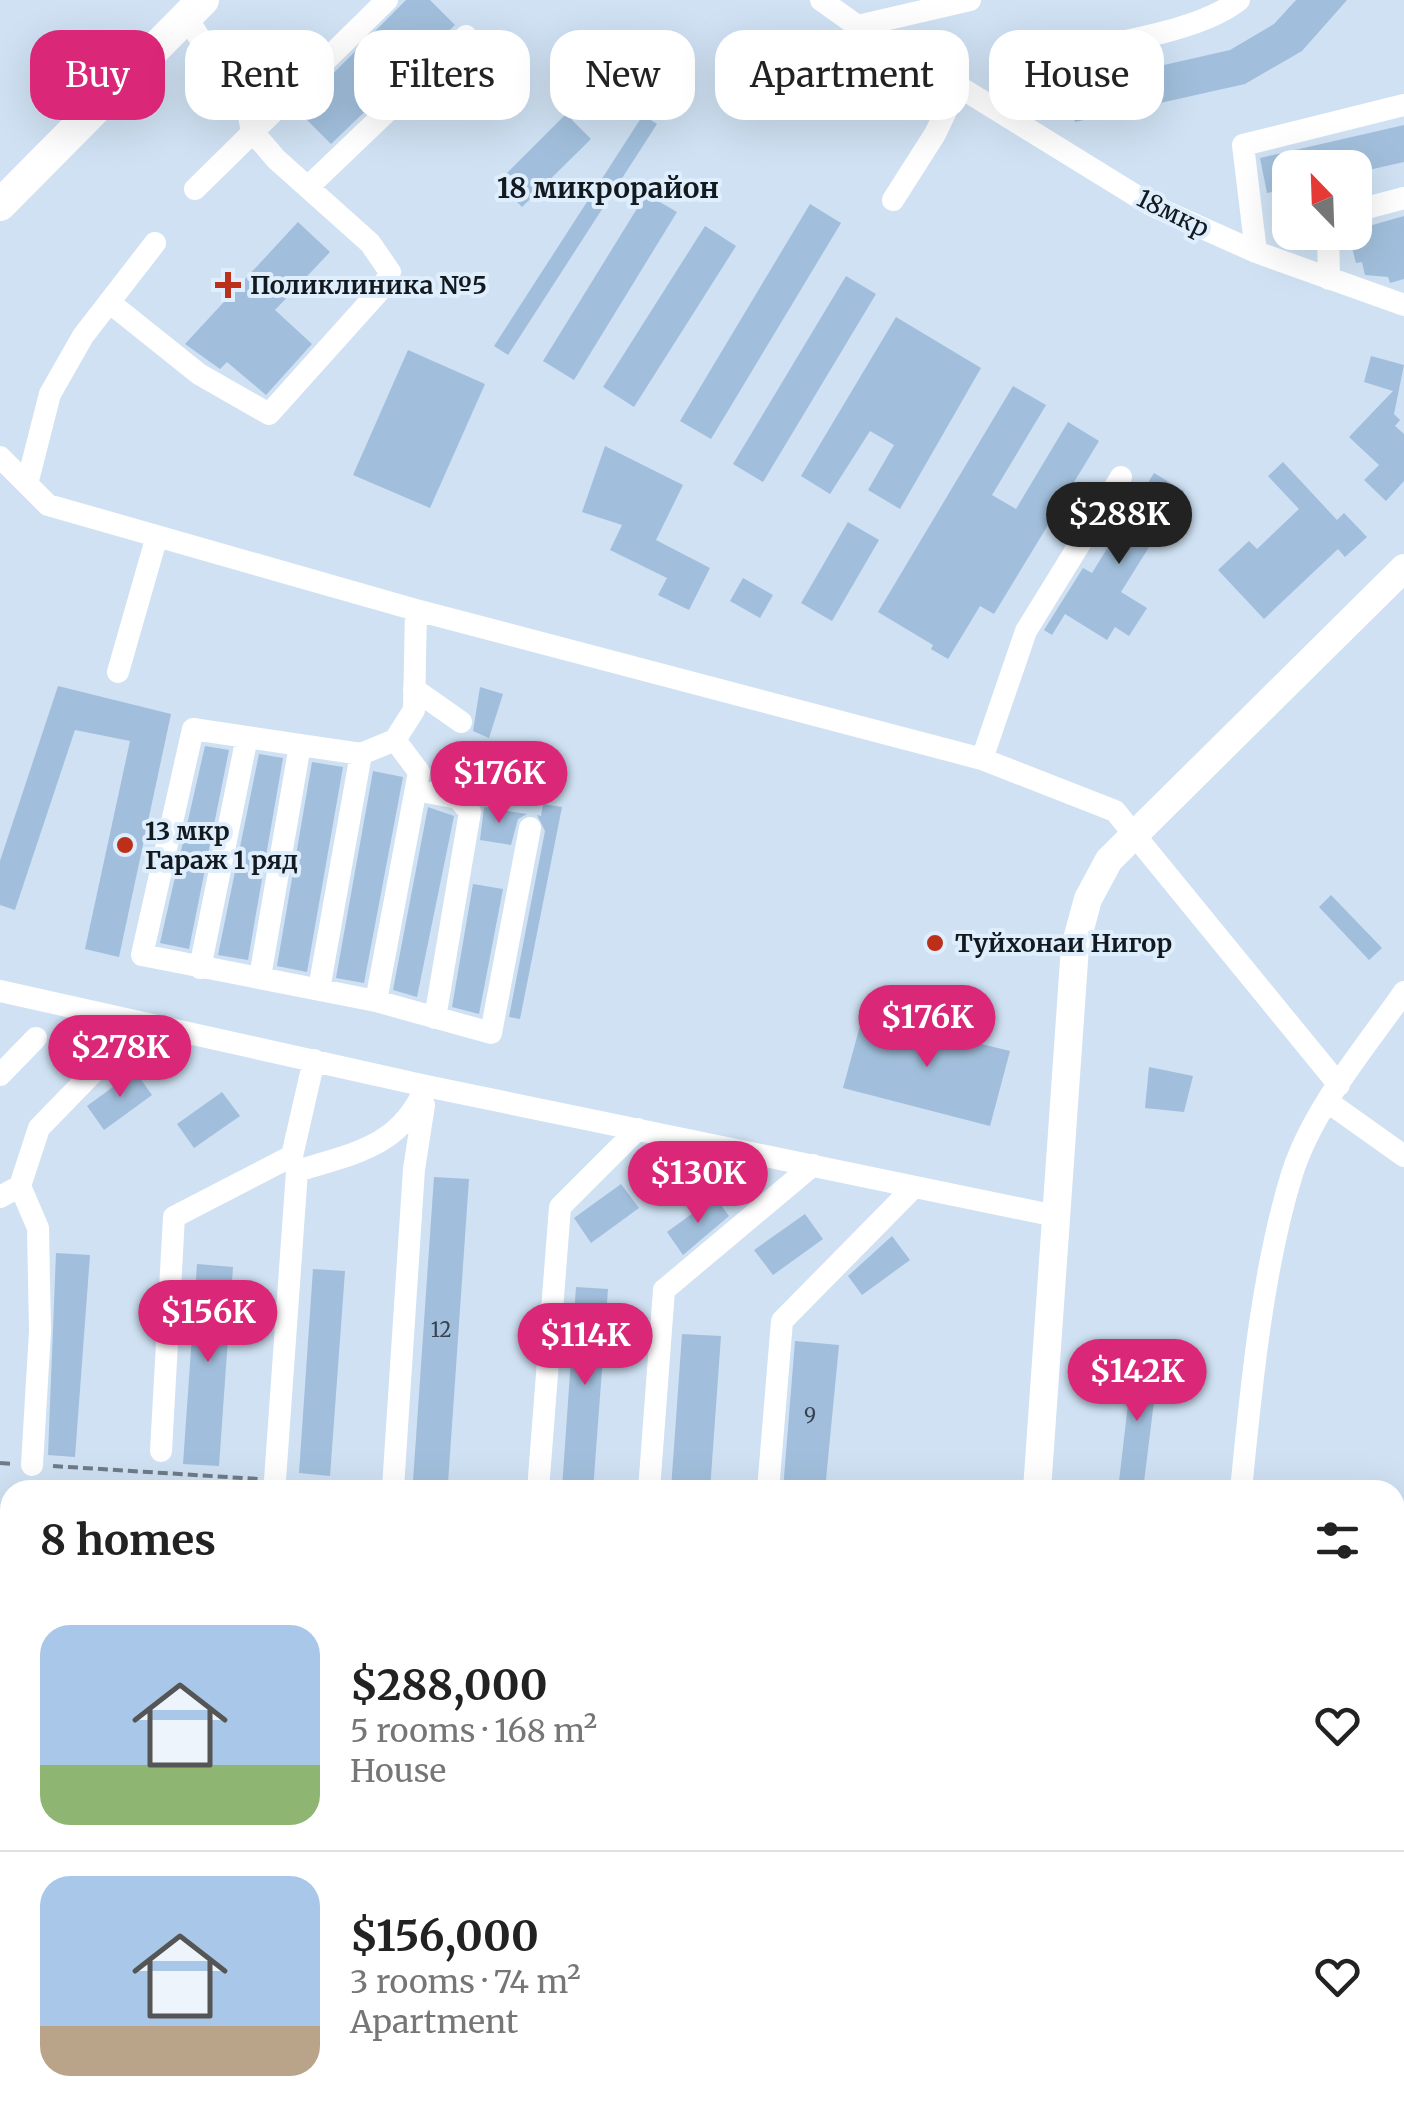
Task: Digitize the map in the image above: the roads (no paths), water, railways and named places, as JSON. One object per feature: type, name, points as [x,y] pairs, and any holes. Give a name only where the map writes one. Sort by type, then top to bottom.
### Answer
[{"type":"highway","points":[[0,205],[194,8]]},
{"type":"main road","points":[[1038,1480],[1075,948],[1088,898],[1109,860],[1404,568]]},
{"type":"street","points":[[195,189],[386,0]]},
{"type":"street","name":"18мкр","points":[[821,0],[864,30]]},
{"type":"street","points":[[858,26],[970,0]]},
{"type":"street","points":[[1154,30],[1210,16],[1239,0]]},
{"type":"street","points":[[108,302],[199,374],[269,414],[281,406],[383,287],[390,272],[370,243],[252,131],[248,112],[194,8]]},
{"type":"street","name":"18мкр","points":[[969,93],[1151,205],[1256,252],[1404,306]]},
{"type":"street","points":[[1256,252],[1243,144],[1404,106]]},
{"type":"street","points":[[308,187],[378,120]]},
{"type":"street","points":[[892,200],[942,120]]},
{"type":"street","points":[[1372,206],[1404,198]]},
{"type":"street","points":[[27,484],[50,394],[83,336],[155,243]]},
{"type":"street","points":[[1328,250],[1328,279]]},
{"type":"street","points":[[0,457],[48,505],[416,610],[982,759],[1116,812],[1334,1094],[1404,1156]]},
{"type":"street","points":[[982,759],[1026,632],[1122,478]]},
{"type":"street","points":[[118,672],[157,536]]},
{"type":"street","points":[[416,610],[414,710],[394,740],[361,754],[193,729],[142,955],[319,988],[492,1033],[530,828]]},
{"type":"street","points":[[414,689],[461,722]]},
{"type":"street","points":[[200,968],[246,737]]},
{"type":"street","points":[[376,1001],[420,772],[394,740]]},
{"type":"street","points":[[260,977],[300,745]]},
{"type":"street","points":[[319,988],[361,754]]},
{"type":"street","points":[[416,790],[458,798],[470,812],[436,1018]]},
{"type":"street","points":[[0,991],[426,1086],[1056,1216]]},
{"type":"street","points":[[1242,1480],[1255,1352],[1293,1172],[1334,1094],[1404,992]]},
{"type":"street","points":[[32,1465],[40,1331],[38,1228],[10,1191],[38,1128],[140,1025]]},
{"type":"street","points":[[0,1076],[36,1038]]},
{"type":"street","points":[[161,1452],[174,1217],[292,1156],[314,1060]]},
{"type":"street","points":[[275,1480],[297,1171],[384,1140],[408,1121],[426,1086]]},
{"type":"street","points":[[394,1480],[414,1169],[426,1086]]},
{"type":"street","points":[[539,1480],[560,1208],[638,1129]]},
{"type":"street","points":[[649,1480],[664,1290],[813,1166]]},
{"type":"street","points":[[769,1480],[782,1321],[914,1187]]},
{"type":"place","name":"Поликлиника №5","points":[[228,285]]},
{"type":"place","name":"13 мкр Гараж 1 ряд","points":[[125,845]]},
{"type":"place","name":"Туйхонаи Нигор","points":[[935,943]]},
{"type":"district","name":"18 микрорайон","points":[[608,188]]}]
